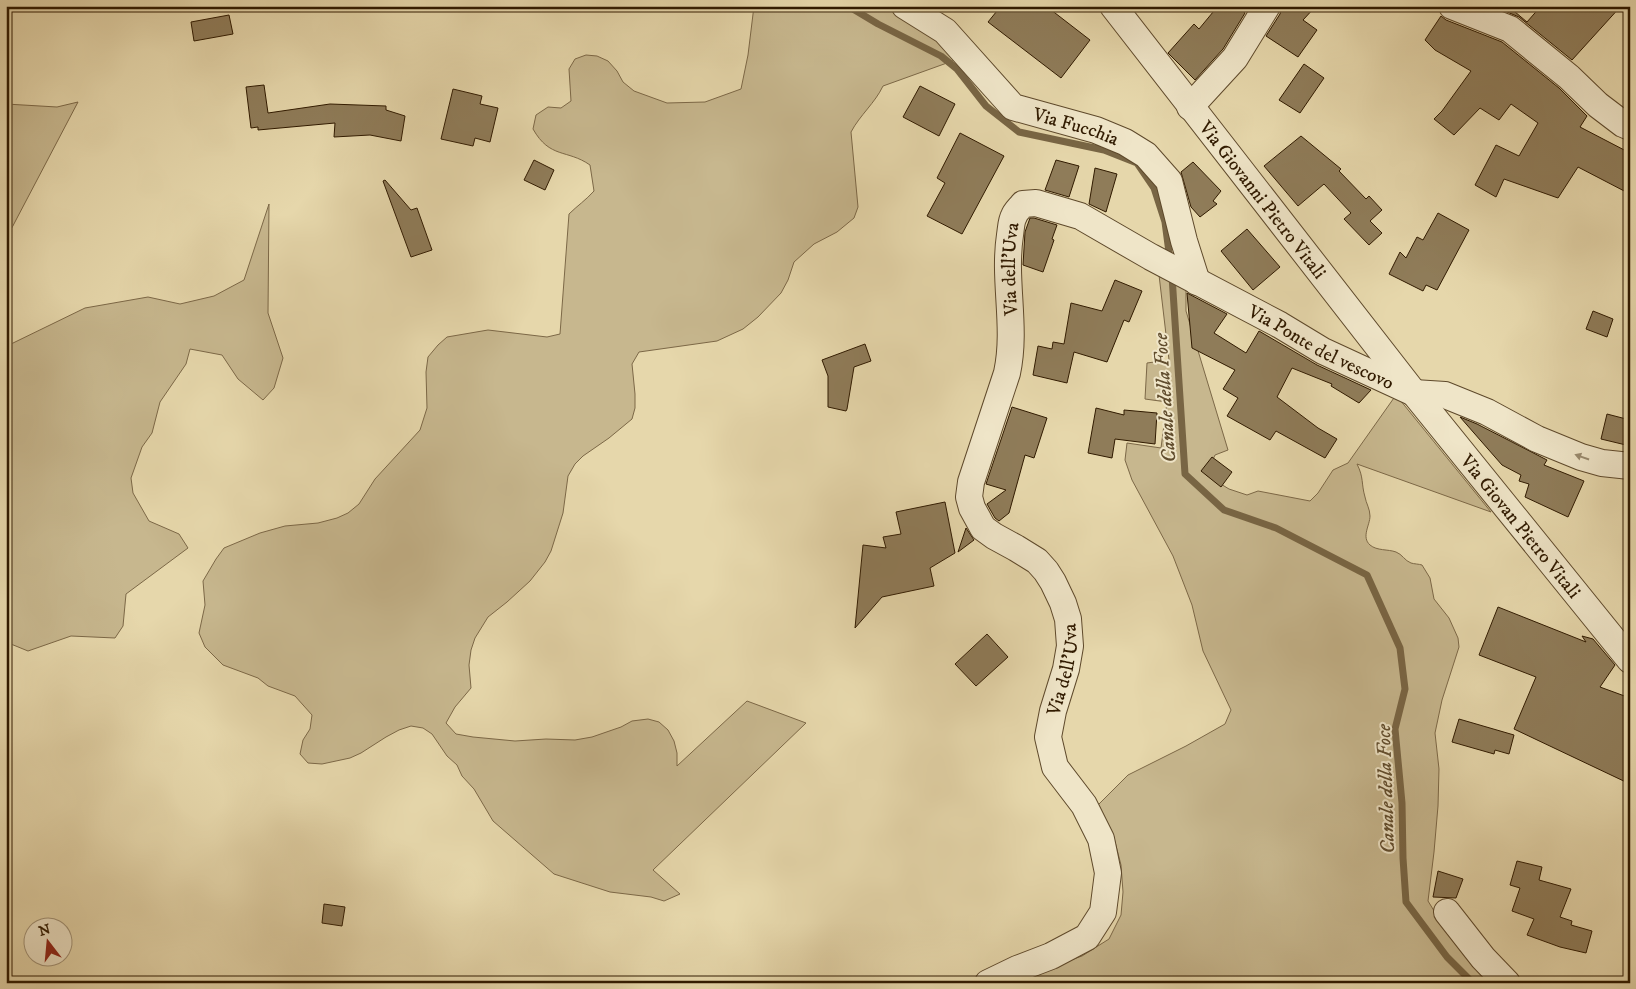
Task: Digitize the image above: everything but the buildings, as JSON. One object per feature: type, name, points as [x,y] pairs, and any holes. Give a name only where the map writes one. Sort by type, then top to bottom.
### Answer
[{"type":"street","name":"Via Fucchia","points":[[904,6],[945,31],[1013,107],[1096,130],[1125,142],[1146,155],[1169,182],[1194,280]]},
{"type":"street","name":"Via Giovanni Pietro Vitali","points":[[1113,6],[1414,393]]},
{"type":"street","points":[[1190,107],[1235,58],[1267,6]]},
{"type":"street","points":[[1452,6],[1510,29],[1569,77],[1598,105],[1630,127]]},
{"type":"street","name":"Via Ponte del vescovo","points":[[1023,204],[1036,203],[1080,216],[1194,280],[1280,325],[1323,351],[1414,393],[1446,395],[1487,412],[1537,439],[1581,456],[1602,463],[1630,466]]},
{"type":"street","name":"Via dell'Uva","points":[[988,983],[1051,956],[1087,937],[1103,912],[1108,873],[1101,839],[1084,805],[1055,767],[1048,737],[1053,711],[1066,669],[1070,646],[1068,619],[1050,576],[1037,561],[983,528],[972,508],[969,497],[971,482],[1011,356],[1012,316],[1008,266],[1009,242],[1014,215],[1023,204]]},
{"type":"street","name":"Via Giovan Pietro Vitali","points":[[1414,393],[1630,660]]},
{"type":"street","points":[[1447,912],[1483,958],[1507,983]]},
{"type":"shaded area","points":[[754,6],[883,6],[932,36],[958,59],[883,86],[851,132],[858,207],[854,218],[837,232],[814,244],[794,262],[781,293],[758,317],[743,329],[717,341],[639,352],[632,364],[635,408],[632,419],[575,464],[568,476],[563,513],[551,551],[530,581],[488,617],[475,638],[469,665],[471,688],[455,707],[446,723],[456,734],[473,737],[515,741],[575,740],[592,737],[632,721],[648,719],[659,722],[668,730],[674,741],[677,753],[677,766],[747,701],[806,723],[653,870],[680,894],[664,901],[651,897],[610,892],[554,874],[493,821],[474,789],[462,776],[457,765],[447,756],[432,734],[423,728],[411,726],[399,730],[350,758],[322,764],[308,763],[300,754],[303,740],[310,729],[312,715],[295,696],[268,686],[258,678],[223,665],[205,647],[199,633],[205,605],[203,581],[224,548],[260,533],[285,526],[318,523],[337,518],[348,513],[359,504],[375,479],[420,430],[427,408],[426,372],[428,357],[447,337],[488,330],[547,337],[560,334],[569,214],[594,191],[590,165],[582,160],[552,149],[539,139],[533,129],[536,115],[548,107],[561,108],[571,101],[569,69],[575,59],[586,55],[597,56],[608,61],[617,71],[623,82],[634,91],[667,103],[705,102],[741,89],[748,55]]},
{"type":"shaded area","points":[[78,102],[6,239],[6,104],[57,107]]},
{"type":"shaded area","points":[[269,204],[268,313],[283,358],[274,388],[263,400],[238,379],[222,355],[190,349],[186,364],[160,402],[152,433],[142,447],[131,478],[133,493],[149,521],[179,534],[188,548],[126,594],[123,626],[115,638],[71,636],[28,651],[6,642],[6,344],[11,344],[85,308],[148,297],[180,304],[214,296],[244,280]]},
{"type":"shaded area","points":[[1159,275],[1186,287],[1186,311],[1228,450],[1215,455],[1206,475],[1229,489],[1247,495],[1258,491],[1310,501],[1318,493],[1333,470],[1348,463],[1396,395],[1491,512],[1357,464],[1361,473],[1370,513],[1366,535],[1367,542],[1373,547],[1396,552],[1409,562],[1422,565],[1430,578],[1434,599],[1449,618],[1458,638],[1459,647],[1442,700],[1435,733],[1439,769],[1438,806],[1428,901],[1436,914],[1496,983],[1014,983],[1082,956],[1109,939],[1121,915],[1123,892],[1121,865],[1113,834],[1098,805],[1128,775],[1225,724],[1231,710],[1203,651],[1192,605],[1173,556],[1132,480],[1125,460],[1127,443],[1161,448],[1167,402],[1145,399],[1147,363],[1169,360]]},
{"type":"waterway","name":"Canale della Foce","points":[[848,6],[878,24],[941,56],[957,69],[986,106],[1019,132],[1104,150],[1137,163],[1154,188],[1165,222],[1170,260]]},
{"type":"waterway","name":"Canale della Foce","points":[[1172,276],[1185,474],[1224,510],[1276,528],[1367,575],[1400,648],[1405,689],[1395,729],[1402,803],[1406,902],[1447,957],[1473,983]]}]
